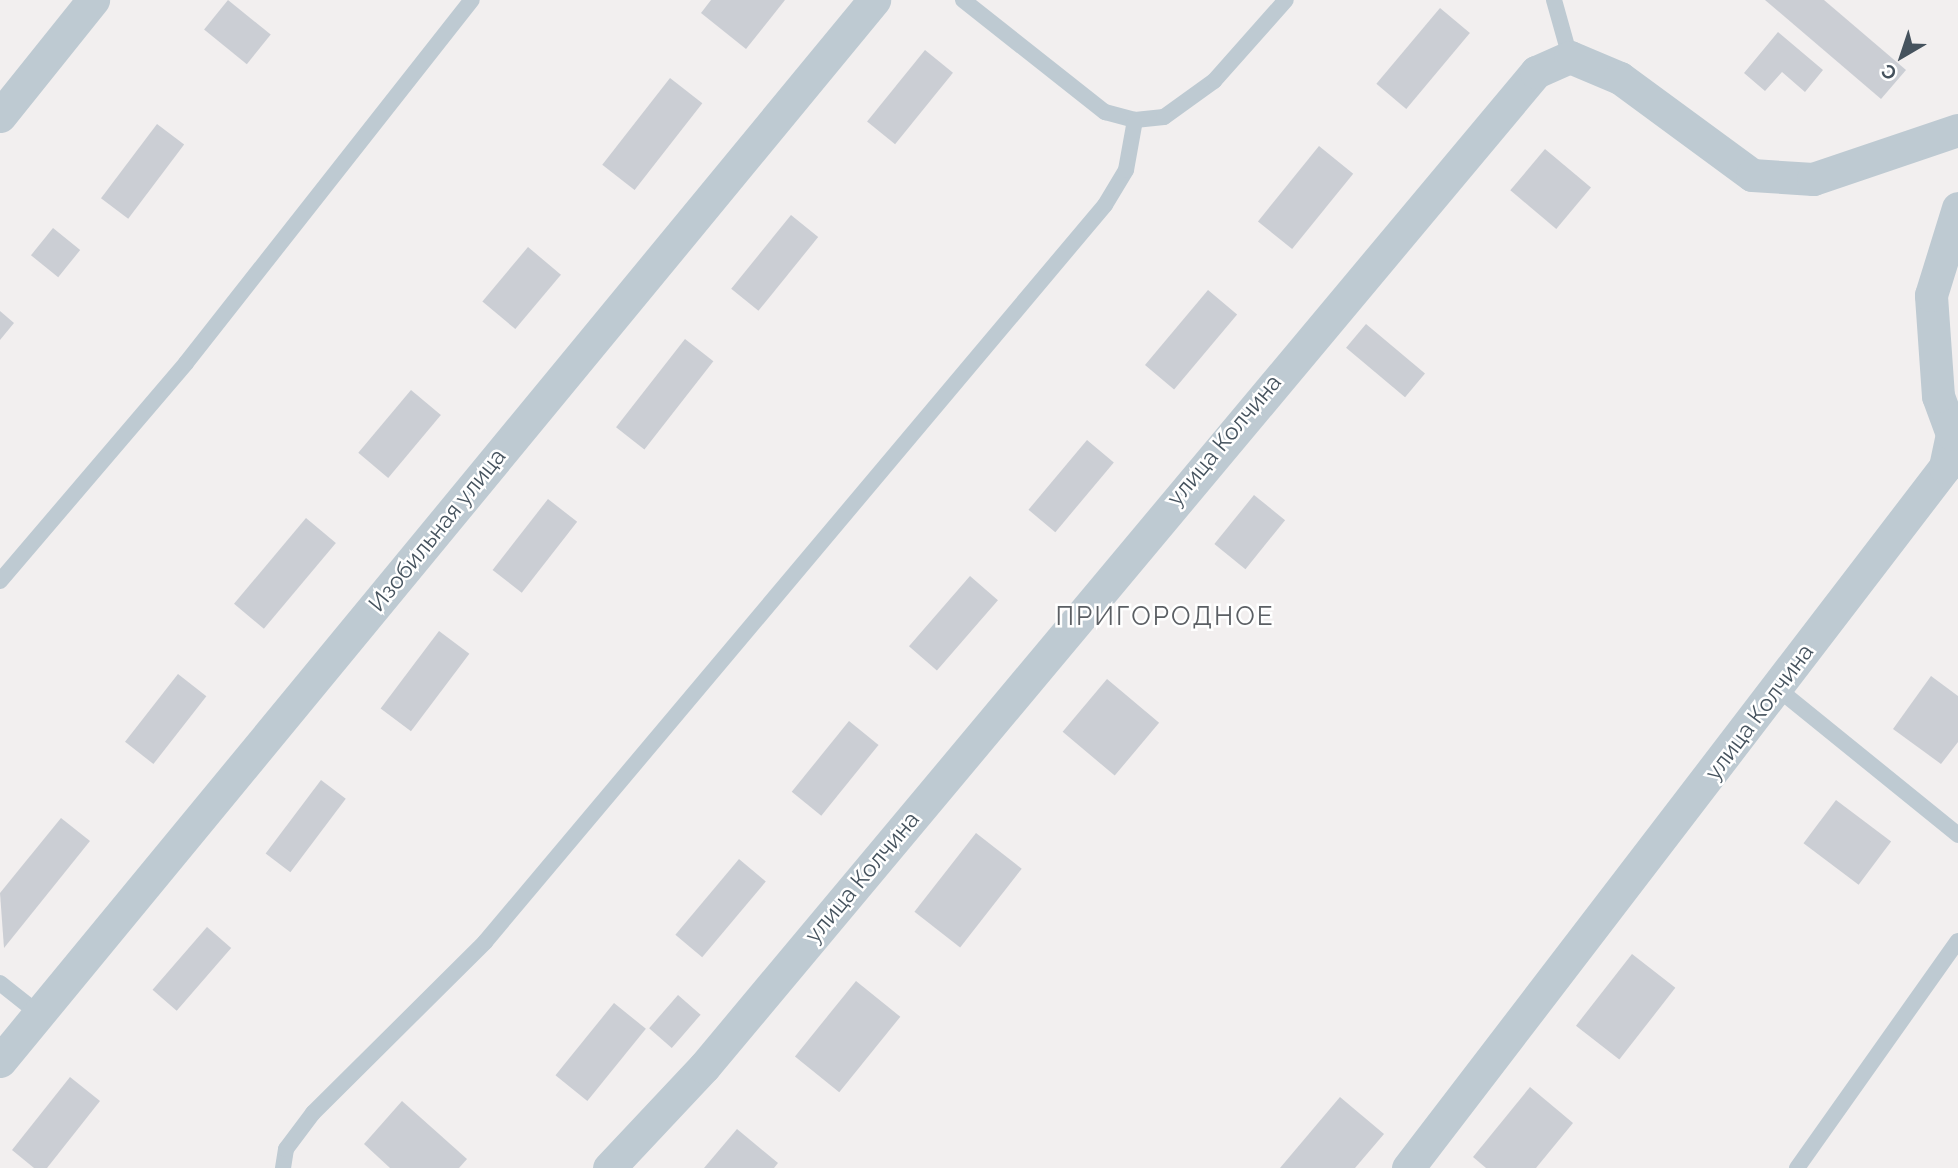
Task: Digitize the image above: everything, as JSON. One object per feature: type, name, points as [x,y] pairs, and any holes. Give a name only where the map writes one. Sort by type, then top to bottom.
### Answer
[{"type":"street","points":[[0,116],[93,0]]},
{"type":"street","name":"Изобильная улица","points":[[0,1061],[874,0]]},
{"type":"street","points":[[1570,57],[1620,78],[1752,174],[1814,179],[1958,130]]},
{"type":"street","name":"улица Колчина","points":[[609,1168],[704,1068],[1478,133],[1536,72],[1570,57]]},
{"type":"street","name":"улица Колчина","points":[[1408,1168],[1778,689],[1952,469],[1952,434],[1938,396],[1931,295],[1954,221]]},
{"type":"lane","points":[[0,581],[186,363],[472,0]]},
{"type":"lane","points":[[963,0],[1105,112],[1135,120],[1164,117],[1214,81],[1286,0]]},
{"type":"lane","points":[[1553,0],[1570,57]]},
{"type":"lane","points":[[283,1168],[286,1149],[313,1113],[485,942],[1105,205],[1126,170],[1135,120]]},
{"type":"lane","points":[[1778,689],[1958,835]]},
{"type":"lane","points":[[1797,1168],[1958,941]]},
{"type":"lane","points":[[0,983],[39,1014]]},
{"type":"building","points":[[228,0],[271,35],[247,64],[204,30]]},
{"type":"building","points":[[711,0],[785,0],[746,49],[701,13]]},
{"type":"building","points":[[1765,0],[1824,0],[1906,70],[1881,99]]},
{"type":"building","points":[[1440,8],[1470,33],[1406,109],[1376,84]]},
{"type":"building","points":[[1778,32],[1823,70],[1805,92],[1782,72],[1765,91],[1744,73]]},
{"type":"building","points":[[925,50],[953,73],[895,144],[867,121]]},
{"type":"building","points":[[670,78],[702,103],[635,190],[602,165]]},
{"type":"building","points":[[157,124],[184,144],[128,219],[101,198]]},
{"type":"building","points":[[1319,146],[1353,174],[1292,249],[1258,221]]},
{"type":"building","points":[[1545,149],[1591,188],[1556,229],[1510,190]]},
{"type":"building","points":[[791,215],[818,237],[758,311],[731,289]]},
{"type":"building","points":[[53,228],[80,250],[58,277],[31,255]]},
{"type":"building","points":[[528,247],[561,275],[515,329],[482,301]]},
{"type":"building","points":[[1208,290],[1237,314],[1174,389],[1145,365]]},
{"type":"building","points":[[0,311],[14,323],[0,340]]},
{"type":"building","points":[[1366,324],[1425,373],[1405,397],[1346,348]]},
{"type":"building","points":[[685,339],[713,361],[644,449],[616,427]]},
{"type":"building","points":[[411,390],[441,415],[388,478],[358,453]]},
{"type":"building","points":[[1087,440],[1114,462],[1055,532],[1029,510]]},
{"type":"building","points":[[1254,495],[1285,520],[1245,569],[1214,544]]},
{"type":"building","points":[[548,499],[577,522],[522,593],[493,570]]},
{"type":"building","points":[[306,518],[336,543],[264,629],[234,604]]},
{"type":"building","points":[[970,576],[998,600],[937,670],[909,646]]},
{"type":"building","points":[[439,631],[469,654],[411,731],[381,708]]},
{"type":"building","points":[[178,674],[206,696],[153,764],[125,742]]},
{"type":"building","points":[[1931,676],[1958,696],[1958,742],[1941,764],[1893,729]]},
{"type":"building","points":[[1107,679],[1159,723],[1115,776],[1063,732]]},
{"type":"building","points":[[849,721],[879,745],[821,816],[792,792]]},
{"type":"building","points":[[321,780],[346,799],[290,872],[266,853]]},
{"type":"building","points":[[1836,800],[1891,842],[1859,885],[1804,843]]},
{"type":"building","points":[[61,818],[90,841],[4,948],[0,893]]},
{"type":"building","points":[[976,833],[1022,869],[960,948],[914,912]]},
{"type":"building","points":[[739,859],[766,881],[702,957],[675,935]]},
{"type":"building","points":[[207,927],[231,948],[177,1011],[153,990]]},
{"type":"building","points":[[1632,954],[1675,988],[1619,1060],[1576,1026]]},
{"type":"building","points":[[856,981],[900,1017],[839,1092],[795,1056]]},
{"type":"building","points":[[678,995],[701,1015],[672,1048],[649,1028]]},
{"type":"building","points":[[614,1003],[646,1029],[587,1101],[555,1075]]},
{"type":"building","points":[[70,1077],[100,1101],[47,1168],[34,1168],[12,1150]]},
{"type":"building","points":[[1530,1087],[1573,1123],[1536,1168],[1486,1168],[1473,1157]]},
{"type":"building","points":[[1340,1097],[1384,1134],[1355,1168],[1280,1168]]},
{"type":"building","points":[[402,1101],[467,1159],[459,1168],[390,1168],[364,1144]]},
{"type":"building","points":[[737,1129],[778,1163],[774,1168],[704,1168]]},
{"type":"district","name":"ПРИГОРОДНОЕ","points":[[1165,617]]}]
